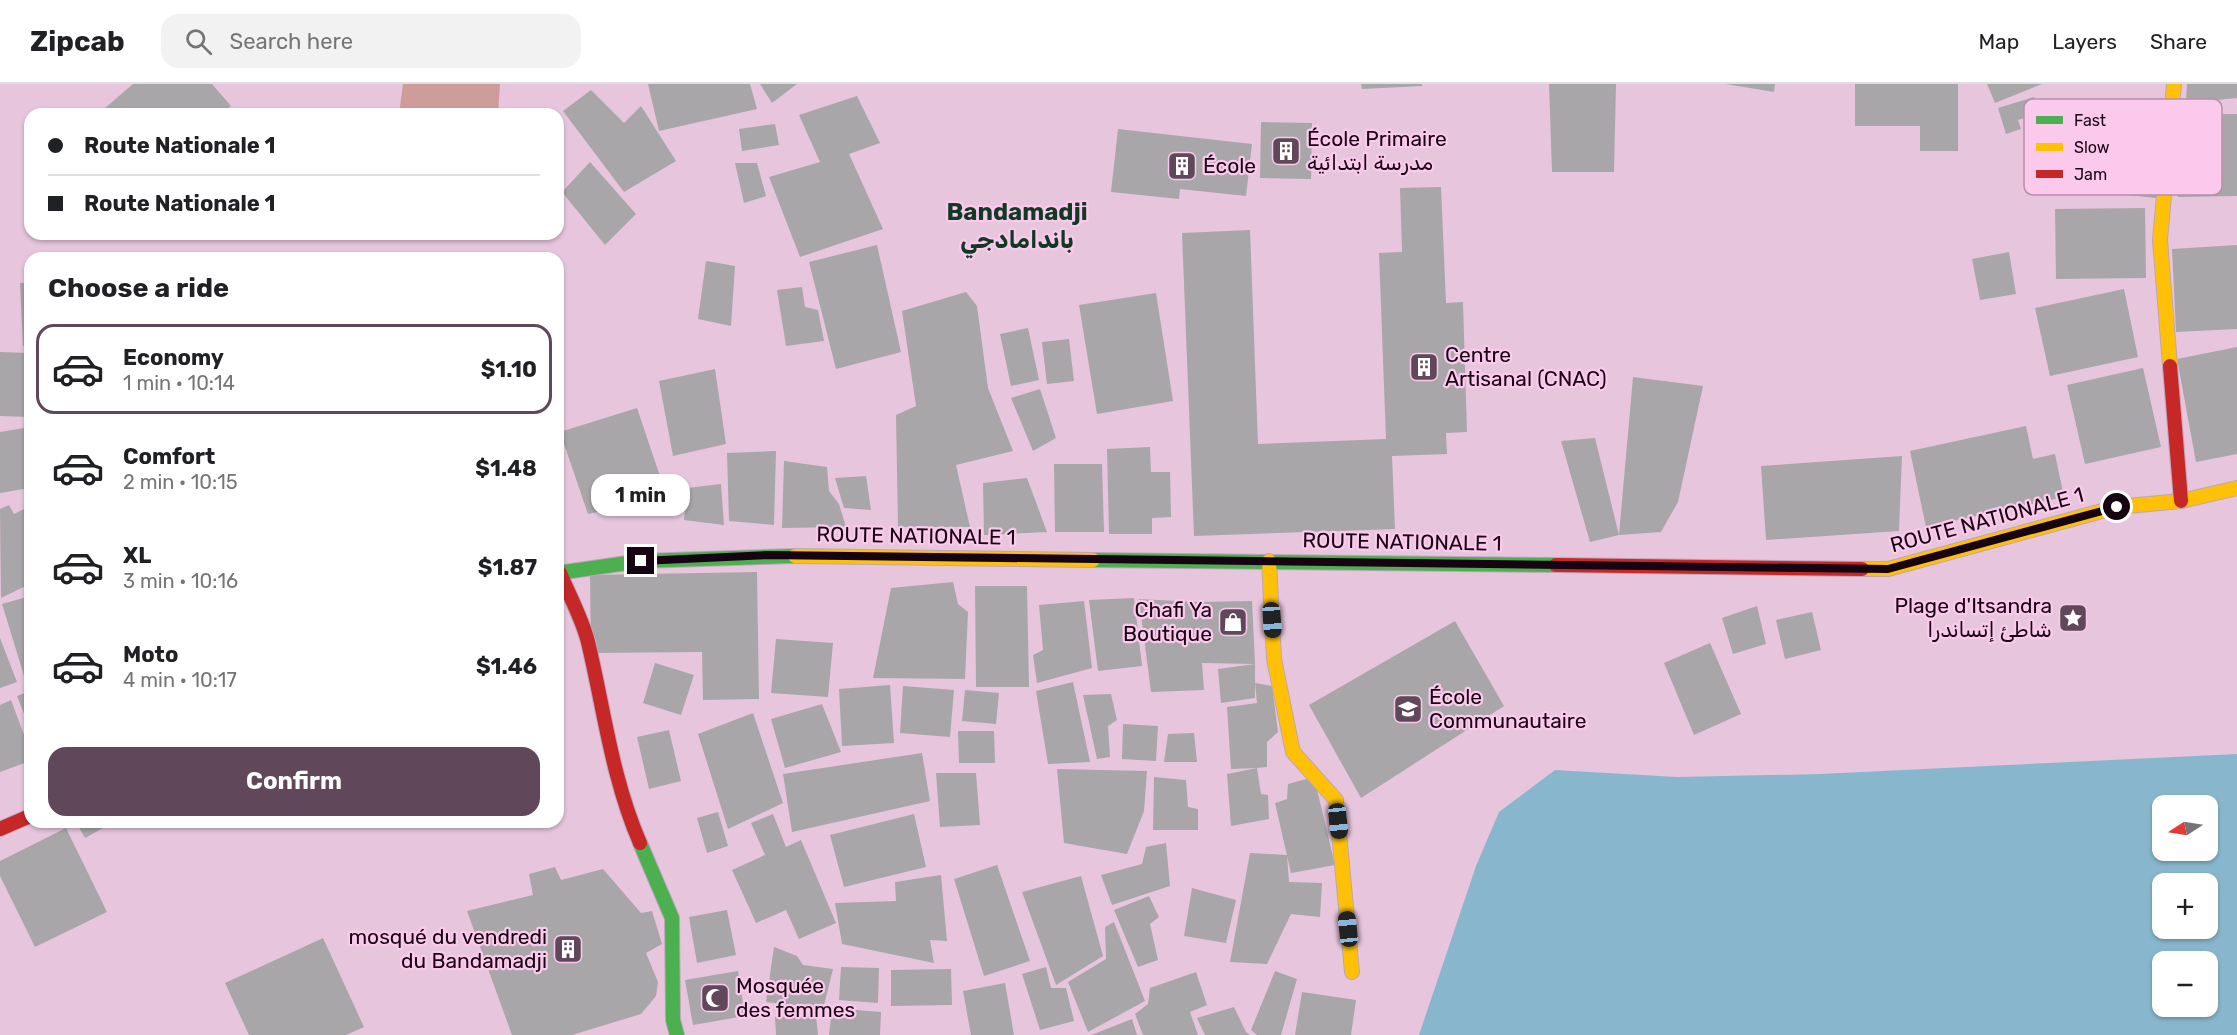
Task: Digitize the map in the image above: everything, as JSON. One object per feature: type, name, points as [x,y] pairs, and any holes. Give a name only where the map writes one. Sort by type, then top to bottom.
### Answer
[{"type":"main road","points":[[2173,99],[2174,84]]},
{"type":"main road","points":[[2164,195],[2160,240],[2181,501]]},
{"type":"main road","name":"ROUTE NATIONALE 1","points":[[564,572],[641,561],[768,555],[1888,569],[2117,507],[2181,501],[2237,488]]},
{"type":"main road","points":[[1269,561],[1275,659],[1293,752],[1336,800],[1352,972]]},
{"type":"main road","points":[[564,585],[587,639],[606,733],[628,816],[672,918],[673,1020],[677,1035]]},
{"type":"main road","points":[[0,829],[24,819]]},
{"type":"shaded area","points":[[403,84],[500,84],[498,108],[400,108]]},
{"type":"water","points":[[2237,754],[2237,1035],[1419,1035],[1476,866],[1499,812],[1555,770],[1677,777],[1820,774]]},
{"type":"building","points":[[133,84],[212,84],[231,106],[228,108],[105,108]]},
{"type":"building","points":[[648,84],[750,84],[757,109],[659,131]]},
{"type":"building","points":[[760,84],[797,84],[772,103]]},
{"type":"building","points":[[1361,84],[1422,84],[1422,86],[1362,89]]},
{"type":"building","points":[[1549,84],[1616,84],[1614,172],[1552,172]]},
{"type":"building","points":[[1726,84],[1775,84],[1774,92]]},
{"type":"building","points":[[1855,84],[1958,84],[1958,151],[1920,151],[1920,126],[1855,126]]},
{"type":"building","points":[[1987,84],[2042,84],[1995,103]]},
{"type":"building","points":[[2187,84],[2237,84],[2237,98],[2186,99]]},
{"type":"building","points":[[591,90],[624,123],[641,106],[676,161],[624,192],[564,110]]},
{"type":"building","points":[[857,96],[880,143],[849,154],[883,229],[800,257],[769,177],[820,162],[799,115]]},
{"type":"building","points":[[2024,100],[2024,118],[2018,120],[2021,129],[2006,134],[1998,108]]},
{"type":"building","points":[[2222,114],[2237,114],[2237,196],[2178,197],[2178,195],[2222,195]]},
{"type":"building","name":"École Primaire مدرسة ابتدائية","points":[[1261,122],[1312,123],[1311,179],[1260,178]]},
{"type":"building","points":[[775,124],[779,145],[742,151],[739,129]]},
{"type":"building","name":"École","points":[[1118,129],[1252,144],[1246,196],[1180,189],[1179,199],[1111,192]]},
{"type":"building","points":[[590,162],[636,214],[605,245],[564,194],[564,190]]},
{"type":"building","points":[[735,163],[757,163],[766,196],[744,203]]},
{"type":"building","name":"Centre Artisanal (CNAC)","points":[[1441,187],[1446,303],[1463,302],[1467,432],[1446,433],[1447,454],[1392,456],[1395,529],[1194,536],[1182,233],[1250,230],[1258,444],[1386,439],[1379,253],[1402,252],[1400,188]]},
{"type":"building","points":[[2128,195],[2156,195],[2156,198]]},
{"type":"building","points":[[2145,208],[2146,278],[2056,279],[2055,209]]},
{"type":"building","points":[[877,245],[901,352],[836,369],[809,262]]},
{"type":"building","points":[[2237,245],[2237,329],[2176,332],[2172,249]]},
{"type":"building","points":[[2009,252],[2016,294],[1980,300],[1972,259]]},
{"type":"building","points":[[706,261],[735,266],[731,326],[698,319]]},
{"type":"building","points":[[20,283],[24,283],[23,346]]},
{"type":"building","points":[[802,287],[805,307],[818,310],[824,341],[786,346],[777,290]]},
{"type":"building","points":[[2124,289],[2138,357],[2050,376],[2035,308]]},
{"type":"building","points":[[966,292],[977,306],[988,388],[1013,451],[956,465],[970,527],[898,527],[896,415],[916,406],[902,311]]},
{"type":"building","points":[[1156,293],[1173,401],[1097,414],[1079,305]]},
{"type":"building","points":[[1028,328],[1039,380],[1011,386],[1000,334]]},
{"type":"building","points":[[1069,339],[1074,381],[1047,384],[1042,342]]},
{"type":"building","points":[[2237,347],[2237,454],[2196,462],[2177,359]]},
{"type":"building","points":[[0,352],[24,353],[24,417],[0,416]]},
{"type":"building","points":[[2143,368],[2161,447],[2085,464],[2067,385]]},
{"type":"building","points":[[715,369],[726,444],[673,456],[659,381]]},
{"type":"building","points":[[1633,377],[1703,386],[1678,502],[1661,532],[1619,535]]},
{"type":"building","points":[[1040,389],[1056,438],[1033,451],[1011,398]]},
{"type":"building","points":[[637,408],[667,497],[588,514],[564,444],[564,431]]},
{"type":"building","points":[[2026,426],[2033,459],[2055,454],[2064,497],[1926,527],[1910,451]]},
{"type":"building","points":[[24,428],[24,489],[0,493],[0,432]]},
{"type":"building","points":[[1595,438],[1619,535],[1590,542],[1561,441]]},
{"type":"building","points":[[1150,447],[1151,472],[1170,472],[1171,517],[1152,518],[1152,534],[1109,534],[1107,449]]},
{"type":"building","points":[[776,451],[774,525],[729,521],[727,453]]},
{"type":"building","points":[[1902,456],[1899,531],[1766,540],[1761,466]]},
{"type":"building","points":[[784,461],[827,467],[829,491],[839,504],[846,527],[782,528]]},
{"type":"building","points":[[1054,464],[1102,464],[1104,532],[1055,532]]},
{"type":"building","points":[[866,476],[871,510],[844,508],[835,478]]},
{"type":"building","points":[[1027,478],[1047,532],[984,535],[983,483]]},
{"type":"building","points":[[721,484],[724,525],[684,520],[687,488]]},
{"type":"building","points":[[9,505],[14,514],[24,509],[24,587],[1,598],[0,509]]},
{"type":"building","points":[[757,572],[759,699],[703,700],[702,652],[591,653],[590,575]]},
{"type":"building","points":[[953,582],[958,604],[968,612],[965,679],[873,678],[891,588]]},
{"type":"building","points":[[975,586],[1027,586],[1029,687],[976,687]]},
{"type":"building","points":[[24,598],[24,676],[2,604]]},
{"type":"building","points":[[1134,598],[1142,666],[1098,671],[1089,600]]},
{"type":"building","points":[[1139,599],[1196,602],[1252,601],[1255,664],[1202,663],[1204,690],[1151,692]]},
{"type":"building","points":[[1084,601],[1092,668],[1037,683],[1033,655],[1043,650],[1039,605]]},
{"type":"building","points":[[1757,606],[1766,644],[1733,654],[1722,618]]},
{"type":"building","points":[[1812,612],[1821,650],[1785,659],[1776,620]]},
{"type":"building","points":[[1455,621],[1504,706],[1361,798],[1309,705]]},
{"type":"building","points":[[0,638],[17,682],[0,688]]},
{"type":"building","points":[[776,639],[833,643],[828,697],[771,693]]},
{"type":"building","points":[[1710,643],[1741,714],[1694,735],[1664,663]]},
{"type":"building","points":[[655,663],[694,675],[681,715],[643,703]]},
{"type":"building","points":[[1255,664],[1255,698],[1221,703],[1218,669]]},
{"type":"building","points":[[1073,682],[1090,762],[1048,764],[1036,691]]},
{"type":"building","points":[[1255,683],[1272,686],[1278,732],[1267,742],[1267,767],[1231,769],[1227,707],[1257,703]]},
{"type":"building","points":[[890,685],[894,743],[842,746],[839,689]]},
{"type":"building","points":[[903,686],[954,690],[950,737],[900,733]]},
{"type":"building","points":[[965,690],[999,693],[996,724],[962,721]]},
{"type":"building","points":[[24,693],[24,714],[17,696]]},
{"type":"building","points":[[1111,694],[1117,720],[1108,726],[1110,757],[1097,759],[1083,695]]},
{"type":"building","points":[[11,700],[24,735],[24,763],[0,772],[0,705]]},
{"type":"building","points":[[822,704],[841,752],[785,768],[771,719]]},
{"type":"building","points":[[753,713],[783,803],[728,829],[698,734]]},
{"type":"building","points":[[1123,724],[1158,726],[1156,761],[1122,759]]},
{"type":"building","points":[[669,730],[681,781],[649,789],[637,737]]},
{"type":"building","points":[[958,731],[994,731],[995,763],[959,763]]},
{"type":"building","points":[[1194,733],[1197,762],[1164,762],[1168,734]]},
{"type":"building","points":[[922,753],[930,801],[792,832],[783,774]]},
{"type":"building","points":[[1257,768],[1261,794],[1268,795],[1269,819],[1231,826],[1227,774]]},
{"type":"building","points":[[1057,769],[1147,771],[1144,811],[1127,854],[1064,843]]},
{"type":"building","points":[[936,773],[976,773],[980,825],[940,827]]},
{"type":"building","points":[[1154,777],[1186,780],[1188,807],[1198,809],[1198,830],[1153,830]]},
{"type":"building","points":[[1314,777],[1335,865],[1291,873],[1275,803],[1287,799],[1288,784]]},
{"type":"building","points":[[718,812],[728,846],[707,853],[697,818]]},
{"type":"building","points":[[773,814],[786,847],[801,840],[836,923],[799,939],[786,910],[756,923],[732,870],[765,855],[751,823]]},
{"type":"building","points":[[914,814],[926,867],[844,887],[830,835]]},
{"type":"building","points":[[66,828],[107,912],[35,947],[0,876],[0,861]]},
{"type":"building","points":[[79,828],[103,828],[85,838]]},
{"type":"building","points":[[1166,843],[1170,886],[1112,905],[1101,875],[1142,864],[1146,847]]},
{"type":"building","points":[[1250,853],[1287,855],[1289,882],[1322,883],[1320,917],[1291,914],[1267,964],[1230,962]]},
{"type":"building","points":[[997,865],[1030,961],[984,976],[954,879]]},
{"type":"building","name":"mosqué du vendredi du Bandamadji","points":[[555,867],[561,880],[603,869],[641,913],[652,911],[662,944],[646,953],[658,982],[656,996],[641,1014],[572,1035],[512,1035],[467,911],[533,895],[529,874]]},
{"type":"building","points":[[941,875],[947,941],[930,940],[934,963],[842,944],[835,903],[896,901],[895,882]]},
{"type":"building","points":[[1081,876],[1103,956],[1056,985],[1022,892]]},
{"type":"building","points":[[1192,888],[1236,900],[1226,943],[1184,936]]},
{"type":"building","points":[[1149,896],[1159,917],[1150,924],[1158,960],[1138,967],[1114,910]]},
{"type":"building","points":[[727,910],[736,955],[697,963],[689,917]]},
{"type":"building","points":[[1114,922],[1145,1001],[1088,1032],[1068,982],[1106,959],[1105,927]]},
{"type":"building","points":[[323,938],[364,1027],[346,1035],[249,1035],[225,983]]},
{"type":"building","points":[[774,947],[797,956],[803,965],[833,969],[823,1009],[766,1002]]},
{"type":"building","points":[[841,967],[879,968],[878,1003],[839,1000]]},
{"type":"building","points":[[1046,967],[1051,988],[1066,988],[1074,1021],[1040,1030],[1022,974]]},
{"type":"building","points":[[951,969],[952,1005],[891,1006],[891,970]]},
{"type":"building","name":"Mosquée des femmes","points":[[738,971],[745,1016],[693,1025],[685,980]]},
{"type":"building","points":[[1275,971],[1297,979],[1281,1035],[1257,1035],[1251,1030]]},
{"type":"building","points":[[1196,972],[1207,1005],[1190,1012],[1198,1035],[1143,1035],[1135,1014],[1148,1004],[1150,988]]},
{"type":"building","points":[[1005,983],[1014,1035],[971,1035],[963,991]]},
{"type":"building","points":[[1302,992],[1356,1000],[1351,1035],[1295,1035]]},
{"type":"building","points":[[1234,1007],[1246,1032],[1250,1035],[1205,1035],[1197,1018]]},
{"type":"building","points":[[832,1008],[881,1012],[880,1035],[829,1035]]},
{"type":"building","points":[[816,1016],[818,1035],[776,1035],[775,1017]]},
{"type":"building","points":[[1132,1019],[1137,1035],[1091,1035]]},
{"type":"traffic: fast","points":[[564,572],[641,561],[795,556]]},
{"type":"traffic: fast","points":[[1093,560],[1556,565]]},
{"type":"traffic: fast","points":[[640,843],[672,918],[673,1020],[677,1035]]},
{"type":"traffic: slow","points":[[2173,99],[2174,84]]},
{"type":"traffic: slow","points":[[2164,195],[2160,240],[2170,366]]},
{"type":"traffic: slow","points":[[1862,569],[1888,569],[2117,507],[2181,501],[2237,488]]},
{"type":"traffic: slow","points":[[795,556],[1093,560]]},
{"type":"traffic: slow","points":[[1269,561],[1274,659],[1293,752],[1336,800],[1352,972]]},
{"type":"traffic: jam","points":[[2170,366],[2181,501]]},
{"type":"traffic: jam","points":[[1556,565],[1862,569]]},
{"type":"traffic: jam","points":[[564,582],[585,633],[615,769],[640,843]]},
{"type":"traffic: jam","points":[[0,829],[24,819]]},
{"type":"place","name":"École Primaire مدرسة ابتدائية","points":[[1286,151]]},
{"type":"place","name":"École","points":[[1182,166]]},
{"type":"place","name":"Centre Artisanal (CNAC)","points":[[1424,367]]},
{"type":"place","name":"Plage d'Itsandra شاطئ إتساندرا","points":[[2073,618]]},
{"type":"place","name":"Chafi Ya Boutique","points":[[1233,622]]},
{"type":"place","name":"École Communautaire","points":[[1408,709]]},
{"type":"place","name":"mosqué du vendredi du Bandamadji","points":[[568,949]]},
{"type":"place","name":"Mosquée des femmes","points":[[715,998]]},
{"type":"district","name":"Bandamadji باندامادجي","points":[[1017,226]]},
{"type":"route","points":[[641,561],[768,555],[1888,569],[2117,507]]}]
